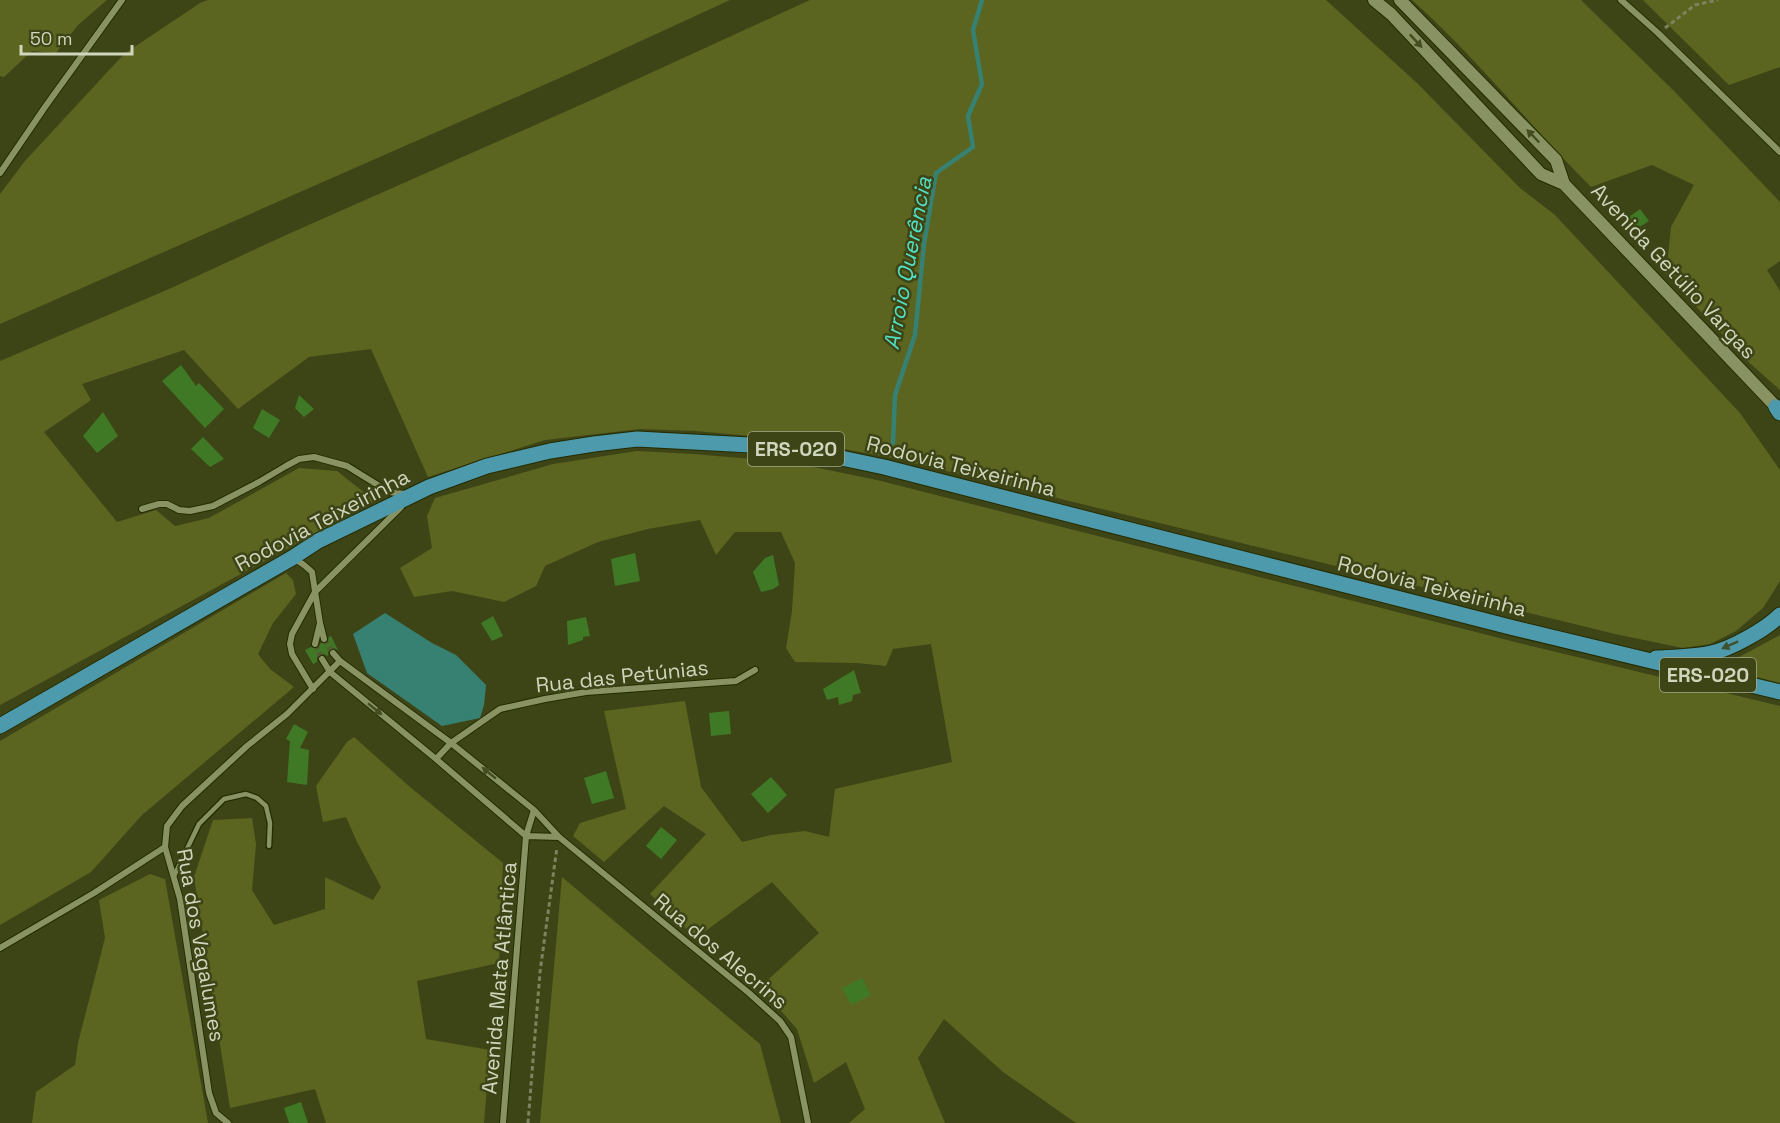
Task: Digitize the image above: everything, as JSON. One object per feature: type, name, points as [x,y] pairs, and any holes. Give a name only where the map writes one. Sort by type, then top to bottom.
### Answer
[{"type":"main road","name":"Avenida Getúlio Vargas","points":[[1374,0],[1398,22],[1541,174],[1564,184],[1779,410]]},
{"type":"main road","name":"Avenida Getúlio Vargas","points":[[1400,0],[1556,160],[1564,184]]},
{"type":"main road","name":"Rodovia Teixeirinha","points":[[0,726],[318,541],[411,495],[487,466],[550,451],[637,438],[789,447],[884,467],[1636,659],[1780,692]]},
{"type":"main road","points":[[1636,659],[1714,653],[1753,635],[1780,615]]},
{"type":"street","points":[[0,173],[45,106],[122,0]]},
{"type":"street","points":[[1621,0],[1780,152]]},
{"type":"street","points":[[142,509],[168,504],[179,510],[190,512],[213,506],[299,459],[314,457],[347,466],[389,492],[411,495]]},
{"type":"street","points":[[313,688],[292,654],[290,644],[292,634],[315,592],[411,495]]},
{"type":"street","points":[[292,558],[312,572],[324,639]]},
{"type":"street","points":[[315,644],[320,622]]},
{"type":"street","points":[[333,653],[340,661],[451,743],[534,810]]},
{"type":"street","name":"Avenida Mata Atlântica","points":[[322,659],[330,672],[526,836]]},
{"type":"street","name":"Rua dos Vagalumes","points":[[228,1123],[216,1113],[209,1093],[180,899],[165,847],[167,826],[182,806],[247,746],[287,714],[340,661]]},
{"type":"street","name":"Rua das Petúnias","points":[[436,759],[451,743],[500,709],[586,692],[736,681],[755,670]]},
{"type":"street","name":"Avenida Mata Atlântica","points":[[503,1123],[526,836],[534,810]]},
{"type":"street","name":"Rua dos Alecrins","points":[[534,810],[559,837],[780,1021],[791,1037],[808,1123]]},
{"type":"street","points":[[526,836],[559,837]]},
{"type":"street","points":[[0,948],[94,893],[165,847]]},
{"type":"lane","points":[[173,878],[199,824],[224,799],[246,794],[257,798],[266,806],[270,823],[269,846]]},
{"type":"path","points":[[1658,33],[1695,5],[1718,0]]},
{"type":"path","name":"Avenida Mata Atlântica","points":[[528,1123],[540,972],[559,837]]},
{"type":"green space","points":[[0,0],[107,0],[78,25],[56,53],[32,51],[4,77],[0,76]]},
{"type":"green space","points":[[208,0],[730,0],[580,69],[0,324],[0,194],[25,161],[124,54],[200,3]]},
{"type":"green space","points":[[810,0],[1326,0],[1418,84],[1520,188],[1555,215],[1740,413],[1780,470],[1780,581],[1763,608],[1736,631],[1710,644],[1683,648],[1615,634],[893,458],[794,440],[696,431],[640,429],[545,440],[428,477],[371,349],[309,357],[238,409],[184,350],[82,384],[91,400],[44,432],[117,522],[156,510],[175,526],[209,518],[299,468],[337,471],[375,501],[0,705],[0,361],[169,289]]},
{"type":"green space","points":[[1412,0],[1581,0],[1675,92],[1780,202],[1780,261],[1767,270],[1780,291],[1780,390],[1744,358],[1666,274],[1671,227],[1694,185],[1652,165],[1591,187],[1481,68]]},
{"type":"green space","points":[[1643,0],[1780,0],[1780,67],[1729,85]]},
{"type":"green space","points":[[637,451],[789,462],[877,480],[1515,642],[1780,706],[1780,1123],[1076,1123],[1003,1072],[944,1019],[918,1058],[945,1123],[849,1123],[865,1109],[846,1062],[814,1083],[797,1029],[760,987],[819,933],[772,882],[696,938],[650,894],[706,834],[664,806],[604,862],[573,836],[580,823],[626,809],[604,711],[685,701],[701,787],[742,842],[771,835],[805,831],[829,837],[835,789],[952,762],[931,644],[893,649],[886,666],[795,662],[786,648],[792,611],[795,563],[781,532],[735,532],[716,555],[700,520],[648,529],[598,542],[545,566],[536,586],[504,602],[452,591],[414,597],[400,568],[432,548],[427,516],[435,498],[553,464]]},
{"type":"green space","points":[[286,573],[293,580],[296,594],[273,623],[258,654],[270,669],[294,687],[142,815],[91,872],[0,925],[0,741]]},
{"type":"green space","points":[[1780,635],[1780,683],[1710,665],[1739,657]]},
{"type":"green space","points":[[354,737],[410,787],[503,863],[499,963],[417,981],[426,1039],[490,1050],[484,1123],[326,1123],[315,1089],[230,1108],[194,877],[213,820],[252,818],[256,844],[252,890],[274,925],[325,909],[325,877],[373,900],[381,887],[346,817],[323,822],[316,786],[347,742]]},
{"type":"green space","points":[[150,874],[165,879],[208,1123],[32,1123],[36,1092],[75,1065],[78,1043],[105,938],[99,900]]},
{"type":"green space","points":[[562,877],[760,1044],[781,1123],[540,1123]]},
{"type":"water","points":[[385,613],[432,643],[456,655],[486,685],[480,718],[442,726],[367,673],[353,634]]},
{"type":"building","points":[[1640,209],[1649,221],[1635,230],[1626,219]]},
{"type":"building","points":[[181,365],[196,386],[199,383],[224,409],[205,428],[162,381]]},
{"type":"building","points":[[299,395],[314,409],[304,417],[295,408]]},
{"type":"building","points":[[262,409],[280,420],[269,438],[253,428]]},
{"type":"building","points":[[103,412],[118,436],[97,453],[83,436]]},
{"type":"building","points":[[203,437],[224,459],[210,467],[191,449]]},
{"type":"building","points":[[635,553],[640,581],[615,586],[611,559]]},
{"type":"building","points":[[773,555],[779,585],[761,592],[753,572],[765,558]]},
{"type":"building","points":[[493,616],[503,636],[492,641],[481,623]]},
{"type":"building","points":[[586,617],[590,636],[568,645],[567,621]]},
{"type":"building","points":[[331,636],[338,650],[330,649],[327,656],[320,654],[317,662],[313,664],[305,650],[311,647],[317,649],[321,643],[327,643]]},
{"type":"building","points":[[854,670],[861,693],[853,695],[852,701],[839,705],[838,697],[827,700],[823,689]]},
{"type":"building","points":[[729,711],[731,734],[711,736],[709,713]]},
{"type":"building","points":[[294,724],[308,732],[300,748],[309,750],[307,785],[287,782],[290,741],[286,739]]},
{"type":"building","points":[[606,771],[614,798],[592,804],[584,778]]},
{"type":"building","points":[[771,777],[787,795],[768,813],[751,794]]},
{"type":"building","points":[[661,827],[677,840],[661,859],[646,846]]},
{"type":"building","points":[[862,978],[871,995],[851,1005],[842,988]]},
{"type":"building","points":[[301,1102],[308,1123],[289,1123],[284,1108]]},
{"type":"waterway","name":"Arroio Querência","points":[[893,443],[895,395],[915,335],[924,244],[936,173],[973,147],[968,116],[982,84],[973,30],[982,0]]},
{"type":"tunnel","points":[[324,639],[333,653]]},
{"type":"tunnel","points":[[315,644],[322,659]]}]
